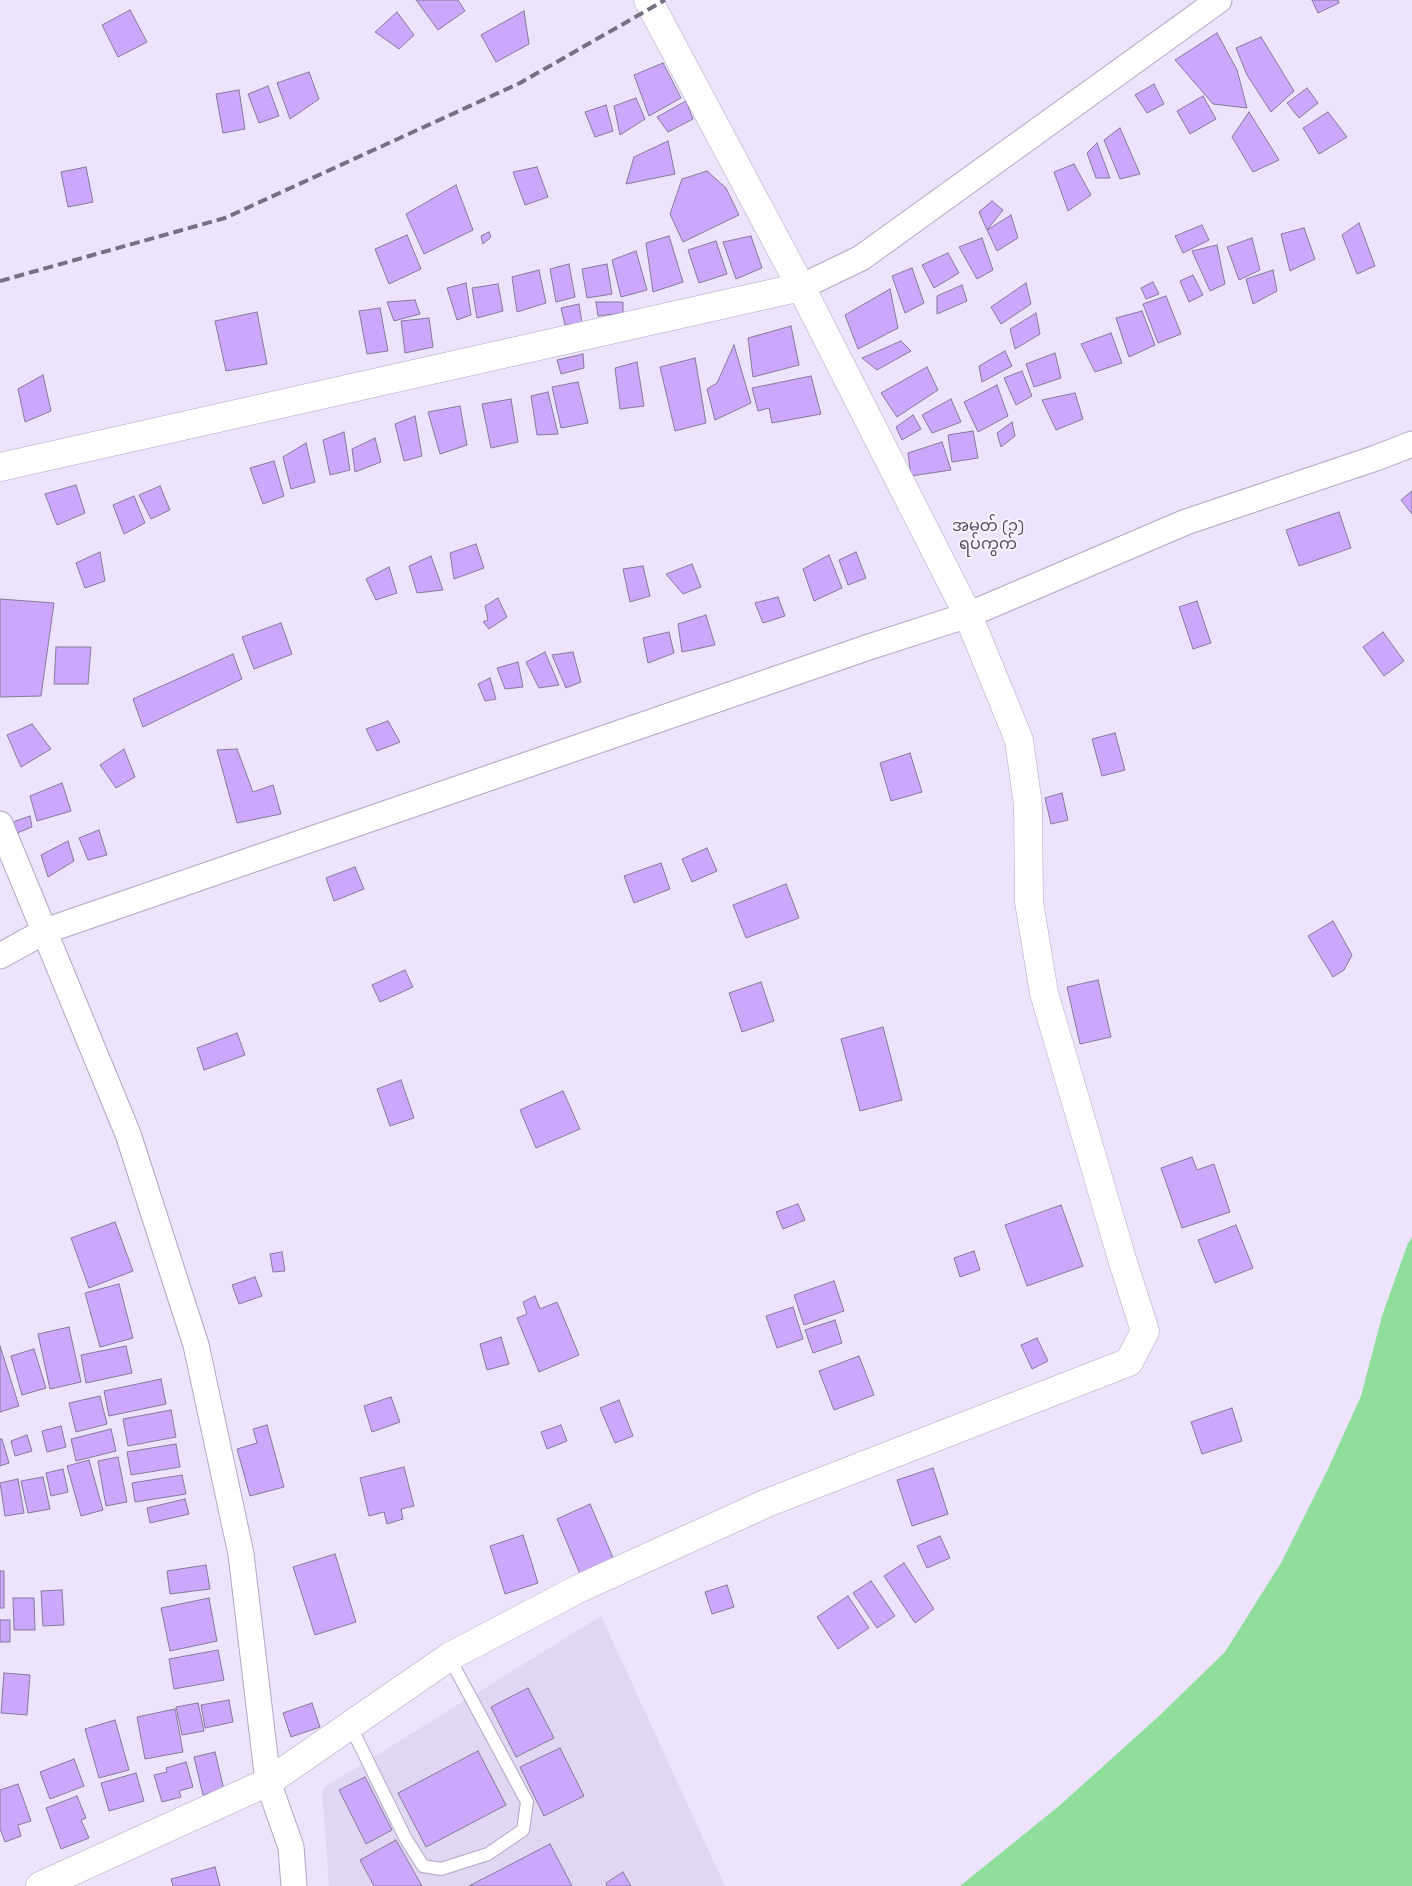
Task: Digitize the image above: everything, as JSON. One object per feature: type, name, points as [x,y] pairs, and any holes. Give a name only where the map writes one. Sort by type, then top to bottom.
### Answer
[{"type":"street","points":[[40,1886],[268,1782],[449,1657],[578,1589],[767,1503],[1129,1362],[1145,1331],[1044,993],[1029,902],[1028,805],[1019,740],[968,615],[800,287],[648,0]]},
{"type":"street","points":[[0,467],[800,287],[862,258],[1219,0]]},
{"type":"street","points":[[0,956],[45,930],[868,647],[968,615],[1186,522],[1367,462],[1412,444]]},
{"type":"street","points":[[0,824],[128,1134],[196,1345],[241,1554],[268,1782],[291,1847],[294,1886]]},
{"type":"lane","points":[[350,1725],[406,1839],[423,1866],[442,1869],[488,1854],[523,1830],[527,1802],[449,1657]]},
{"type":"shaded area","points":[[1412,1237],[1412,1886],[960,1886],[1059,1806],[1159,1716],[1225,1652],[1281,1563],[1328,1469],[1361,1396],[1382,1316],[1408,1243]]},
{"type":"shaded area","points":[[601,1616],[725,1886],[329,1886],[322,1789]]},
{"type":"building","points":[[416,0],[458,0],[465,11],[438,30]]},
{"type":"building","points":[[1312,0],[1338,0],[1339,3],[1318,13]]},
{"type":"building","points":[[130,10],[147,42],[118,57],[102,25]]},
{"type":"building","points":[[524,11],[529,44],[496,62],[481,35]]},
{"type":"building","points":[[397,12],[414,35],[399,49],[375,32]]},
{"type":"building","points":[[1217,33],[1237,70],[1247,108],[1213,104],[1175,60]]},
{"type":"building","points":[[1261,37],[1294,91],[1271,112],[1247,75],[1236,48]]},
{"type":"building","points":[[663,63],[681,98],[649,116],[634,75]]},
{"type":"building","points":[[309,72],[319,99],[290,119],[277,83]]},
{"type":"building","points":[[1154,84],[1164,104],[1147,113],[1135,95]]},
{"type":"building","points":[[268,86],[279,116],[259,123],[248,94]]},
{"type":"building","points":[[1307,88],[1318,103],[1299,118],[1287,103]]},
{"type":"building","points":[[239,90],[245,129],[223,133],[216,94]]},
{"type":"building","points":[[1203,96],[1216,119],[1190,134],[1177,111]]},
{"type":"building","points":[[636,98],[645,119],[620,135],[614,106]]},
{"type":"building","points":[[686,101],[693,119],[668,132],[657,117]]},
{"type":"building","points":[[606,105],[613,131],[595,137],[585,112]]},
{"type":"building","points":[[1249,112],[1279,160],[1253,172],[1232,137]]},
{"type":"building","points":[[1328,112],[1347,137],[1319,154],[1303,128]]},
{"type":"building","points":[[1120,128],[1140,174],[1120,179],[1104,140]]},
{"type":"building","points":[[668,141],[675,174],[626,184],[634,157]]},
{"type":"building","points":[[1097,143],[1110,178],[1096,178],[1087,153]]},
{"type":"building","points":[[1074,164],[1091,195],[1068,211],[1054,172]]},
{"type":"building","points":[[86,167],[93,202],[68,207],[61,172]]},
{"type":"building","points":[[537,167],[548,197],[525,205],[513,172]]},
{"type":"building","points":[[707,171],[726,188],[739,215],[683,242],[670,214],[682,179]]},
{"type":"building","points":[[456,185],[473,230],[424,254],[406,214]]},
{"type":"building","points":[[992,201],[1003,210],[987,230],[979,212]]},
{"type":"building","points":[[1011,215],[1018,238],[997,251],[987,230]]},
{"type":"building","points":[[1359,223],[1375,266],[1357,274],[1342,235]]},
{"type":"building","points":[[1202,225],[1209,240],[1183,253],[1175,236]]},
{"type":"building","points":[[1304,228],[1315,259],[1290,271],[1281,234]]},
{"type":"building","points":[[489,232],[491,237],[483,244],[481,236]]},
{"type":"building","points":[[407,235],[421,269],[389,284],[375,249]]},
{"type":"building","points":[[669,236],[683,282],[653,292],[646,243]]},
{"type":"building","points":[[751,236],[762,268],[736,279],[723,242]]},
{"type":"building","points":[[982,238],[993,270],[977,279],[959,247]]},
{"type":"building","points":[[1252,238],[1260,270],[1239,280],[1227,247]]},
{"type":"building","points":[[716,241],[727,274],[699,283],[688,250]]},
{"type":"building","points":[[1217,245],[1225,284],[1210,291],[1192,251]]},
{"type":"building","points":[[636,251],[647,290],[621,297],[612,260]]},
{"type":"building","points":[[948,253],[959,273],[934,288],[922,265]]},
{"type":"building","points":[[569,264],[575,297],[556,302],[550,269]]},
{"type":"building","points":[[607,264],[612,294],[587,298],[582,269]]},
{"type":"building","points":[[912,268],[924,303],[905,313],[892,276]]},
{"type":"building","points":[[539,270],[546,303],[517,312],[512,277]]},
{"type":"building","points":[[1273,270],[1277,291],[1253,304],[1246,279]]},
{"type":"building","points":[[1193,275],[1203,295],[1189,302],[1180,281]]},
{"type":"building","points":[[1153,282],[1159,294],[1146,299],[1141,288]]},
{"type":"building","points":[[466,283],[471,315],[457,320],[447,288]]},
{"type":"building","points":[[1026,283],[1031,304],[1001,324],[991,307]]},
{"type":"building","points":[[498,284],[503,311],[477,318],[472,288]]},
{"type":"building","points":[[962,285],[967,301],[937,314],[937,296]]},
{"type":"building","points":[[890,289],[898,328],[858,349],[845,315]]},
{"type":"building","points":[[1166,296],[1181,334],[1158,343],[1143,304]]},
{"type":"building","points":[[415,300],[420,314],[394,321],[387,302]]},
{"type":"building","points":[[596,302],[623,302],[623,313],[598,316]]},
{"type":"building","points":[[579,304],[582,323],[565,325],[561,308]]},
{"type":"building","points":[[380,308],[388,351],[367,354],[359,311]]},
{"type":"building","points":[[1142,311],[1155,345],[1129,357],[1116,318]]},
{"type":"building","points":[[257,312],[267,364],[226,371],[215,321]]},
{"type":"building","points":[[1036,313],[1040,334],[1015,349],[1010,329]]},
{"type":"building","points":[[429,318],[433,347],[405,353],[401,321]]},
{"type":"building","points":[[791,326],[799,365],[753,377],[748,338]]},
{"type":"building","points":[[1111,333],[1122,363],[1095,372],[1081,344]]},
{"type":"building","points":[[901,341],[911,351],[877,370],[862,358]]},
{"type":"building","points":[[734,345],[751,403],[715,420],[707,389],[717,383]]},
{"type":"building","points":[[1005,351],[1012,366],[982,382],[979,366]]},
{"type":"building","points":[[1055,353],[1061,378],[1034,387],[1026,364]]},
{"type":"building","points":[[583,354],[584,368],[561,374],[557,360]]},
{"type":"building","points":[[695,358],[706,423],[675,431],[660,367]]},
{"type":"building","points":[[637,362],[644,406],[620,409],[615,368]]},
{"type":"building","points":[[927,367],[938,390],[897,417],[881,393]]},
{"type":"building","points":[[1022,371],[1032,396],[1016,405],[1004,378]]},
{"type":"building","points":[[43,375],[51,411],[25,422],[18,389]]},
{"type":"building","points":[[811,376],[821,414],[772,423],[769,408],[758,411],[752,388]]},
{"type":"building","points":[[578,382],[588,423],[561,428],[552,387]]},
{"type":"building","points":[[997,385],[1008,416],[978,432],[964,402]]},
{"type":"building","points":[[548,392],[558,434],[537,435],[531,396]]},
{"type":"building","points":[[1075,393],[1083,419],[1056,430],[1042,400]]},
{"type":"building","points":[[511,399],[518,442],[491,448],[482,404]]},
{"type":"building","points":[[951,399],[961,422],[932,433],[922,415]]},
{"type":"building","points":[[460,406],[467,445],[440,454],[428,412]]},
{"type":"building","points":[[913,415],[921,429],[902,440],[896,427]]},
{"type":"building","points":[[415,416],[422,456],[404,461],[395,424]]},
{"type":"building","points":[[1012,422],[1015,436],[1001,447],[997,433]]},
{"type":"building","points":[[973,431],[978,458],[952,462],[948,435]]},
{"type":"building","points":[[344,432],[350,470],[330,475],[323,440]]},
{"type":"building","points":[[375,438],[381,462],[355,472],[352,449]]},
{"type":"building","points":[[942,442],[951,470],[911,476],[908,453]]},
{"type":"building","points":[[306,443],[315,482],[291,489],[283,457]]},
{"type":"building","points":[[274,461],[284,496],[263,504],[250,468]]},
{"type":"building","points":[[76,485],[85,513],[57,525],[45,494]]},
{"type":"building","points":[[160,486],[170,510],[151,519],[139,495]]},
{"type":"building","points":[[1412,491],[1412,514],[1401,500]]},
{"type":"building","points":[[134,496],[145,523],[124,534],[113,505]]},
{"type":"building","points":[[1339,512],[1351,548],[1299,566],[1286,530]]},
{"type":"building","points":[[476,544],[484,568],[454,579],[450,553]]},
{"type":"building","points":[[100,552],[105,581],[85,588],[76,563]]},
{"type":"building","points":[[856,552],[866,578],[848,585],[839,560]]},
{"type":"building","points":[[829,555],[842,588],[814,601],[803,569]]},
{"type":"building","points":[[431,556],[443,590],[417,593],[409,566]]},
{"type":"building","points":[[692,564],[701,587],[683,594],[666,574]]},
{"type":"building","points":[[643,566],[650,596],[630,602],[623,569]]},
{"type":"building","points":[[389,567],[397,593],[376,600],[366,579]]},
{"type":"building","points":[[778,597],[785,616],[763,623],[755,603]]},
{"type":"building","points":[[498,598],[507,617],[489,629],[483,622],[488,620],[485,606]]},
{"type":"building","points":[[0,599],[54,603],[41,696],[0,697]]},
{"type":"building","points":[[1197,601],[1211,643],[1193,649],[1179,607]]},
{"type":"building","points":[[706,615],[715,645],[682,652],[678,624]]},
{"type":"building","points":[[281,623],[292,654],[254,669],[242,637]]},
{"type":"building","points":[[669,632],[674,653],[648,663],[643,638]]},
{"type":"building","points":[[1383,632],[1404,661],[1384,676],[1363,647]]},
{"type":"building","points":[[56,647],[91,647],[88,684],[54,684]]},
{"type":"building","points":[[545,652],[559,685],[539,688],[526,662]]},
{"type":"building","points":[[573,652],[581,682],[566,688],[552,655]]},
{"type":"building","points":[[233,654],[242,679],[143,727],[133,699]]},
{"type":"building","points":[[518,662],[523,687],[505,689],[497,668]]},
{"type":"building","points":[[490,678],[496,699],[485,701],[478,684]]},
{"type":"building","points":[[388,721],[400,742],[377,751],[366,729]]},
{"type":"building","points":[[32,724],[51,749],[21,767],[7,735]]},
{"type":"building","points":[[1115,733],[1125,770],[1102,776],[1092,739]]},
{"type":"building","points":[[124,749],[135,777],[116,788],[100,765]]},
{"type":"building","points":[[237,749],[253,792],[273,785],[281,814],[237,823],[217,750]]},
{"type":"building","points":[[910,753],[922,792],[891,801],[880,763]]},
{"type":"building","points":[[62,783],[71,811],[37,821],[30,796]]},
{"type":"building","points":[[1062,793],[1068,820],[1051,824],[1045,798]]},
{"type":"building","points":[[30,816],[32,827],[17,833],[13,822]]},
{"type":"building","points":[[99,830],[107,855],[88,860],[79,838]]},
{"type":"building","points":[[68,841],[74,861],[48,877],[41,855]]},
{"type":"building","points":[[707,848],[717,871],[692,882],[682,859]]},
{"type":"building","points":[[661,863],[670,889],[634,903],[624,876]]},
{"type":"building","points":[[355,867],[364,889],[334,901],[326,878]]},
{"type":"building","points":[[786,884],[799,918],[746,938],[733,905]]},
{"type":"building","points":[[1333,921],[1352,955],[1344,970],[1333,977],[1308,936]]},
{"type":"building","points":[[405,970],[413,987],[380,1002],[372,985]]},
{"type":"building","points":[[1098,980],[1111,1037],[1080,1044],[1067,987]]},
{"type":"building","points":[[761,982],[774,1021],[742,1032],[729,993]]},
{"type":"building","points":[[883,1027],[902,1100],[860,1111],[841,1039]]},
{"type":"building","points":[[237,1033],[245,1055],[204,1070],[197,1048]]},
{"type":"building","points":[[401,1080],[414,1118],[390,1126],[377,1089]]},
{"type":"building","points":[[563,1091],[580,1129],[536,1148],[520,1110]]},
{"type":"building","points":[[1192,1157],[1197,1170],[1214,1164],[1230,1212],[1182,1228],[1161,1168]]},
{"type":"building","points":[[798,1204],[805,1220],[783,1229],[776,1212]]},
{"type":"building","points":[[1061,1205],[1083,1266],[1027,1286],[1005,1225]]},
{"type":"building","points":[[115,1222],[133,1271],[89,1288],[71,1238]]},
{"type":"building","points":[[1236,1225],[1253,1268],[1215,1283],[1198,1240]]},
{"type":"building","points":[[974,1251],[980,1270],[960,1277],[954,1258]]},
{"type":"building","points":[[282,1252],[285,1271],[273,1272],[270,1254]]},
{"type":"building","points":[[255,1277],[262,1296],[239,1304],[232,1285]]},
{"type":"building","points":[[834,1281],[844,1311],[804,1325],[794,1295]]},
{"type":"building","points":[[119,1284],[133,1338],[100,1347],[85,1293]]},
{"type":"building","points":[[535,1296],[540,1309],[557,1302],[579,1355],[539,1372],[517,1318],[527,1314],[523,1302]]},
{"type":"building","points":[[793,1307],[803,1339],[777,1348],[766,1316]]},
{"type":"building","points":[[835,1320],[842,1343],[813,1353],[805,1330]]},
{"type":"building","points":[[69,1327],[81,1382],[50,1389],[38,1334]]},
{"type":"building","points":[[501,1337],[509,1364],[487,1370],[480,1344]]},
{"type":"building","points":[[1037,1338],[1048,1361],[1032,1369],[1021,1345]]},
{"type":"building","points":[[0,1346],[19,1406],[0,1412]]},
{"type":"building","points":[[126,1346],[132,1373],[86,1383],[81,1355]]},
{"type":"building","points":[[34,1349],[46,1388],[22,1395],[11,1356]]},
{"type":"building","points":[[859,1356],[874,1395],[834,1410],[819,1371]]},
{"type":"building","points":[[161,1379],[166,1404],[109,1416],[104,1391]]},
{"type":"building","points":[[100,1396],[107,1424],[76,1432],[69,1403]]},
{"type":"building","points":[[391,1397],[400,1422],[372,1432],[364,1406]]},
{"type":"building","points":[[619,1400],[633,1436],[615,1443],[600,1408]]},
{"type":"building","points":[[1232,1408],[1242,1441],[1202,1454],[1191,1422]]},
{"type":"building","points":[[171,1410],[176,1437],[128,1446],[123,1419]]},
{"type":"building","points":[[267,1425],[284,1487],[250,1496],[237,1449],[257,1443],[253,1429]]},
{"type":"building","points":[[561,1425],[567,1441],[547,1449],[541,1432]]},
{"type":"building","points":[[61,1426],[66,1447],[47,1452],[42,1431]]},
{"type":"building","points":[[111,1429],[116,1451],[76,1461],[71,1439]]},
{"type":"building","points":[[27,1435],[32,1451],[15,1456],[11,1441]]},
{"type":"building","points":[[0,1439],[2,1439],[9,1463],[0,1466]]},
{"type":"building","points":[[176,1444],[180,1467],[131,1475],[127,1452]]},
{"type":"building","points":[[118,1457],[127,1502],[106,1506],[98,1461]]},
{"type":"building","points":[[89,1460],[103,1510],[81,1516],[67,1466]]},
{"type":"building","points":[[404,1467],[414,1506],[401,1509],[403,1519],[387,1524],[384,1512],[369,1516],[360,1478]]},
{"type":"building","points":[[933,1468],[948,1514],[912,1526],[897,1480]]},
{"type":"building","points":[[63,1469],[68,1492],[51,1496],[46,1473]]},
{"type":"building","points":[[182,1475],[186,1494],[135,1502],[132,1483]]},
{"type":"building","points":[[43,1477],[50,1509],[28,1513],[21,1481]]},
{"type":"building","points":[[18,1479],[24,1513],[5,1516],[0,1483]]},
{"type":"building","points":[[185,1499],[189,1514],[150,1523],[147,1508]]},
{"type":"building","points":[[590,1504],[614,1560],[580,1574],[557,1519]]},
{"type":"building","points":[[523,1535],[538,1583],[505,1594],[490,1546]]},
{"type":"building","points":[[940,1536],[950,1558],[927,1568],[917,1546]]},
{"type":"building","points":[[335,1554],[356,1622],[315,1635],[293,1567]]},
{"type":"building","points":[[904,1563],[934,1609],[915,1623],[884,1576]]},
{"type":"building","points":[[206,1565],[210,1589],[170,1594],[167,1571]]},
{"type":"building","points":[[0,1571],[4,1571],[4,1608],[0,1608]]},
{"type":"building","points":[[871,1581],[895,1616],[877,1628],[853,1593]]},
{"type":"building","points":[[727,1585],[734,1607],[712,1614],[705,1592]]},
{"type":"building","points":[[62,1590],[64,1625],[43,1626],[41,1591]]},
{"type":"building","points":[[848,1596],[869,1628],[838,1649],[817,1617]]},
{"type":"building","points":[[13,1598],[34,1598],[35,1630],[14,1630]]},
{"type":"building","points":[[209,1598],[217,1641],[170,1651],[161,1608]]},
{"type":"building","points":[[0,1620],[10,1620],[10,1642],[0,1642]]},
{"type":"building","points":[[218,1650],[224,1680],[174,1689],[169,1659]]},
{"type":"building","points":[[4,1673],[30,1675],[27,1715],[1,1713]]},
{"type":"building","points":[[528,1688],[554,1738],[516,1757],[491,1707]]},
{"type":"building","points":[[229,1700],[233,1722],[205,1728],[201,1705]]},
{"type":"building","points":[[198,1703],[204,1731],[182,1735],[176,1707]]},
{"type":"building","points":[[312,1703],[320,1727],[291,1737],[283,1713]]},
{"type":"building","points":[[175,1709],[183,1752],[145,1759],[137,1717]]},
{"type":"building","points":[[115,1720],[129,1770],[99,1778],[85,1729]]},
{"type":"building","points":[[560,1748],[584,1796],[544,1816],[520,1767]]},
{"type":"building","points":[[478,1751],[506,1805],[426,1847],[398,1793]]},
{"type":"building","points":[[215,1752],[224,1790],[203,1795],[194,1757]]},
{"type":"building","points":[[74,1759],[84,1786],[50,1799],[40,1772]]},
{"type":"building","points":[[186,1762],[193,1787],[179,1791],[181,1797],[162,1802],[154,1775],[167,1772],[166,1768]]},
{"type":"building","points":[[136,1773],[144,1801],[109,1811],[101,1783]]},
{"type":"building","points":[[365,1777],[392,1830],[366,1844],[339,1790]]},
{"type":"building","points":[[18,1784],[31,1821],[18,1825],[21,1836],[5,1842],[0,1831],[0,1790]]},
{"type":"building","points":[[77,1796],[86,1818],[81,1820],[89,1838],[61,1849],[46,1808]]},
{"type":"building","points":[[396,1840],[422,1886],[374,1886],[360,1860]]},
{"type":"building","points":[[550,1844],[572,1886],[469,1886]]},
{"type":"building","points":[[215,1867],[220,1886],[173,1886],[171,1879]]},
{"type":"building","points":[[623,1872],[631,1886],[607,1886],[606,1883]]},
{"type":"railway","points":[[0,281],[225,218],[520,83],[665,0]]},
{"type":"district","name":"အမှတ် (၁) ရပ်ကွက်","points":[[988,536]]}]
